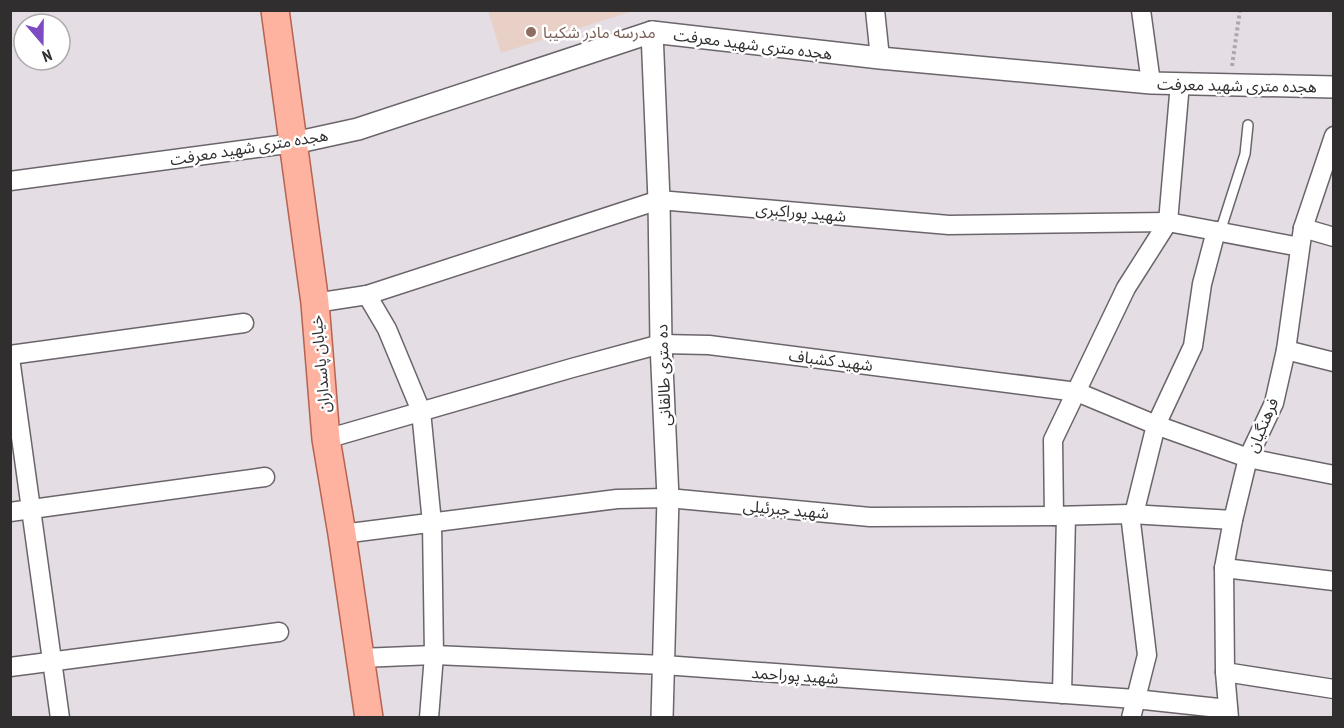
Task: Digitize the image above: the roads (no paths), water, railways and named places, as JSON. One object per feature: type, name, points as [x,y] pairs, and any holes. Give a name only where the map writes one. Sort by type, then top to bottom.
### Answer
[{"type":"main road","name":"خیابان پاسداران","points":[[275,10],[315,303],[326,439],[369,717]]},
{"type":"street","points":[[875,10],[880,58]]},
{"type":"street","points":[[1141,10],[1151,83]]},
{"type":"street","name":"هجده متری شهید معرفت","points":[[10,181],[294,143],[358,129],[652,32],[880,58],[1151,83],[1334,87]]},
{"type":"street","name":"ده متری طالقانی","points":[[652,32],[668,498],[662,717]]},
{"type":"street","points":[[1062,694],[1060,516],[1053,440],[1126,288],[1168,222],[1180,84]]},
{"type":"street","name":"فرهنگیان","points":[[1229,713],[1225,672],[1224,568],[1248,458],[1274,403],[1286,350],[1303,228],[1334,136]]},
{"type":"street","name":"شهید پوراکبری","points":[[315,303],[367,296],[659,200],[949,225],[1168,222],[1300,247]]},
{"type":"street","points":[[1303,228],[1334,237]]},
{"type":"street","points":[[1131,717],[1147,655],[1132,514],[1156,425],[1193,346],[1202,284],[1218,232]]},
{"type":"street","points":[[367,296],[387,329],[421,411],[432,522],[434,655],[429,717]]},
{"type":"street","points":[[60,717],[10,357],[244,323]]},
{"type":"street","name":"شهید کشباف","points":[[326,439],[572,368],[661,345],[709,345],[1077,392],[1156,425],[1248,458],[1334,475]]},
{"type":"street","points":[[1286,350],[1334,362]]},
{"type":"street","points":[[10,512],[265,477]]},
{"type":"street","name":"شهید جبرئیلی","points":[[342,534],[617,499],[668,498],[870,517],[1132,514],[1233,520]]},
{"type":"street","points":[[1224,568],[1334,581]]},
{"type":"street","points":[[10,667],[279,632]]},
{"type":"street","name":"شهید پوراحمد","points":[[360,658],[434,655],[663,665],[1135,699],[1229,713]]},
{"type":"street","points":[[1225,672],[1334,689]]},
{"type":"lane","points":[[1218,232],[1245,154],[1248,125]]},
{"type":"place","name":"مدرسه مادر شکیبا","points":[[531,32]]}]
